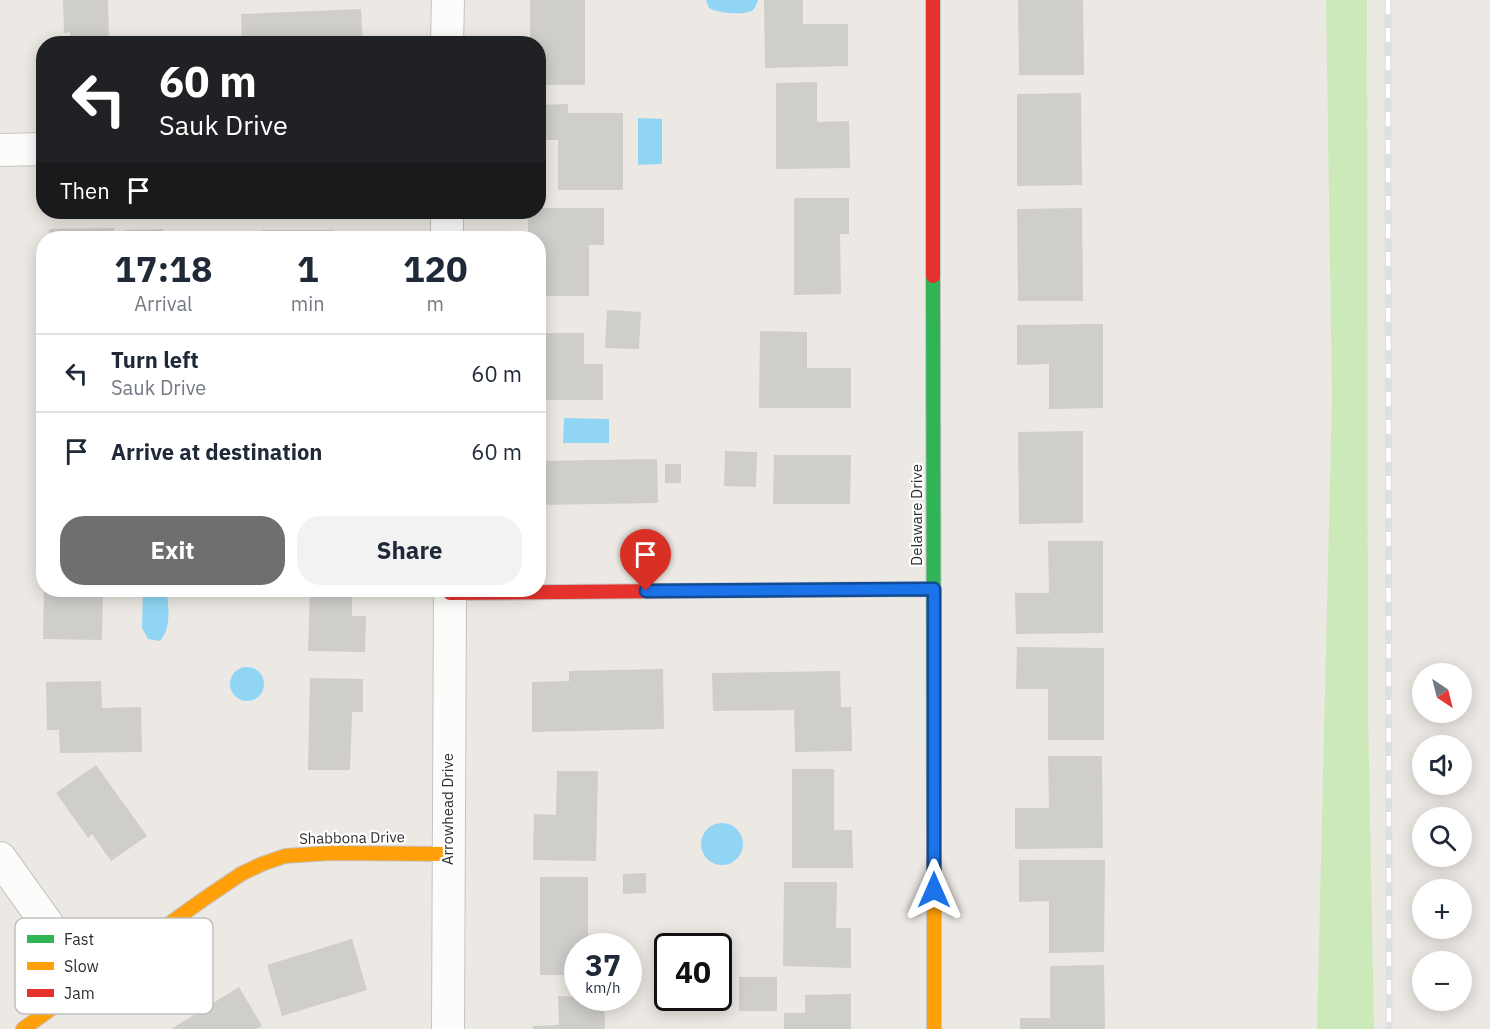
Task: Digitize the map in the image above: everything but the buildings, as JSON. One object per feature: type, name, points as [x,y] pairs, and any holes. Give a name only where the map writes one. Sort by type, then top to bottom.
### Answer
[{"type":"street","points":[[447,36],[448,0]]},
{"type":"street","name":"Delaware Drive","points":[[933,0],[934,1029]]},
{"type":"street","points":[[0,150],[36,149]]},
{"type":"street","points":[[546,591],[934,589]]},
{"type":"street","name":"Arrowhead Drive","points":[[448,1029],[450,597]]},
{"type":"street","name":"Shabbona Drive","points":[[179,918],[241,874],[285,856],[331,853],[448,854]]},
{"type":"street","points":[[0,858],[43,918]]},
{"type":"street","name":"Shabbona Drive","points":[[22,1029],[43,1014]]},
{"type":"green space","points":[[1326,0],[1367,0],[1368,712],[1374,1029],[1317,1029],[1332,397]]},
{"type":"water","points":[[706,0],[758,1],[753,10],[737,13],[713,10],[709,8]]},
{"type":"water","points":[[638,118],[662,119],[662,164],[638,165]]},
{"type":"water","points":[[564,418],[609,419],[609,443],[563,443]]},
{"type":"water","points":[[143,597],[167,597],[168,623],[160,641],[148,639],[142,628]]},
{"type":"water","points":[[247,667],[259,672],[264,684],[259,696],[247,701],[235,696],[230,684],[235,672]]},
{"type":"water","points":[[722,823],[737,829],[743,844],[737,859],[722,865],[707,859],[701,844],[707,829]]},
{"type":"railway","points":[[1388,0],[1389,1029]]},
{"type":"traffic: fast","points":[[933,276],[934,835]]},
{"type":"traffic: fast","points":[[672,591],[934,589]]},
{"type":"traffic: slow","points":[[934,835],[934,1029]]},
{"type":"traffic: slow","points":[[177,918],[241,874],[285,856],[331,853],[448,854]]},
{"type":"traffic: slow","points":[[23,1029],[44,1014]]},
{"type":"traffic: jam","points":[[933,0],[933,276]]},
{"type":"traffic: jam","points":[[546,592],[672,591]]},
{"type":"route","points":[[646,591],[934,589],[934,890]]}]
